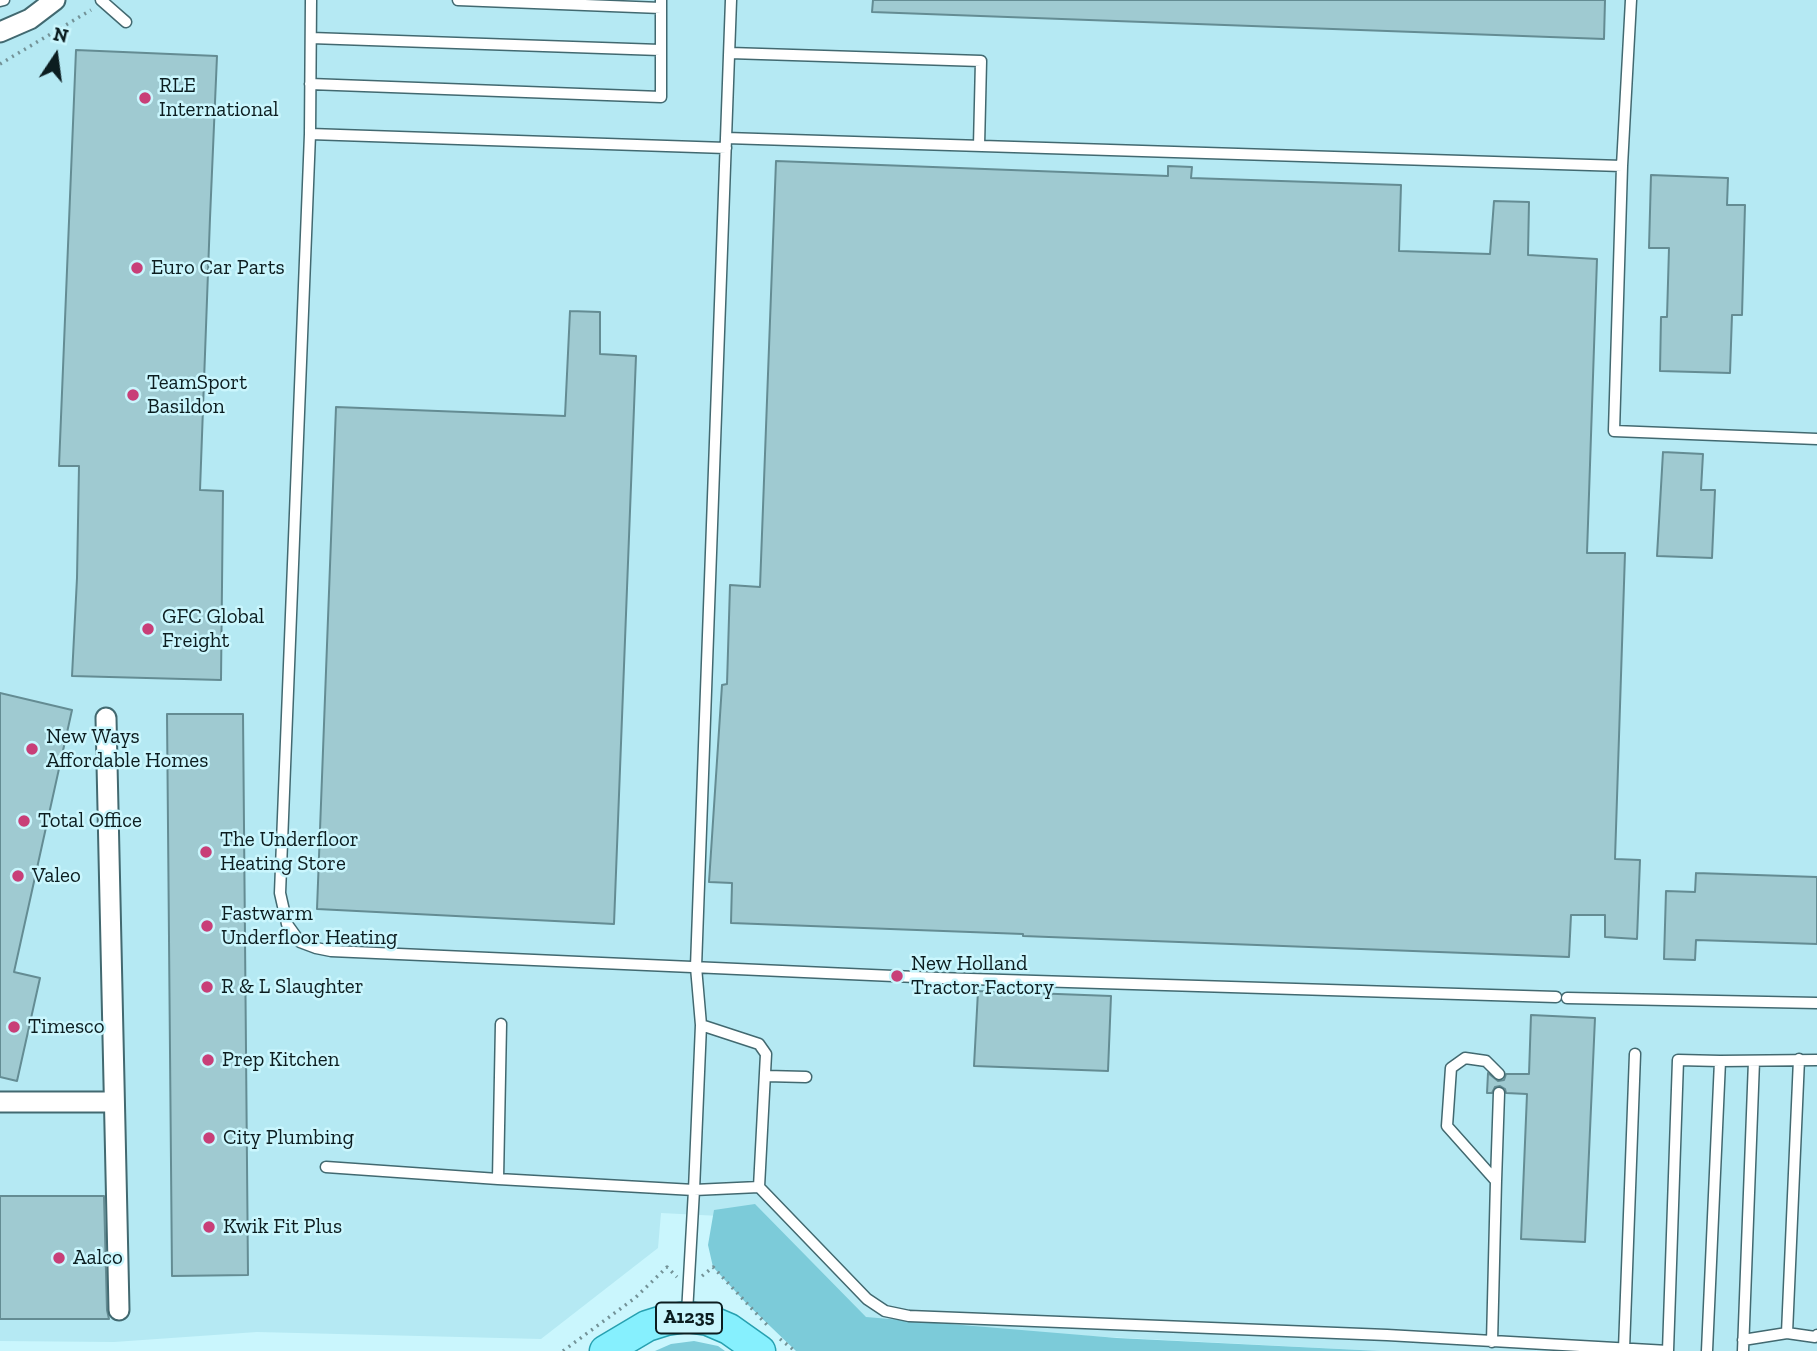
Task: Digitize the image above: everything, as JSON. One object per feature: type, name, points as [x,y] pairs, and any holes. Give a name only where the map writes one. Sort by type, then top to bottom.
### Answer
[{"type":"main road","name":"A1235","points":[[617,1346],[647,1326],[687,1317],[709,1320],[729,1329],[754,1348]]},
{"type":"street","points":[[0,32],[30,19],[55,0]]},
{"type":"street","points":[[106,718],[119,1310]]},
{"type":"street","points":[[0,1102],[114,1102]]},
{"type":"lane","points":[[311,0],[310,134],[279,893],[287,924],[300,942],[331,951],[938,978],[1817,1003]]},
{"type":"lane","points":[[310,84],[661,97],[661,4],[458,0]]},
{"type":"lane","points":[[687,1317],[701,1025],[696,967],[731,0]]},
{"type":"lane","points":[[1631,0],[1622,166],[1614,431],[1817,439]]},
{"type":"lane","points":[[102,1],[126,22]]},
{"type":"lane","points":[[311,38],[660,50]]},
{"type":"lane","points":[[730,53],[981,61],[979,146]]},
{"type":"lane","points":[[310,134],[979,146],[1622,166]]},
{"type":"lane","points":[[498,1180],[501,1024]]},
{"type":"lane","points":[[701,1025],[760,1044],[766,1054],[766,1076],[759,1187],[867,1299],[885,1311],[909,1316],[1387,1335],[1668,1351],[1678,1060],[1817,1060]]},
{"type":"lane","points":[[1624,1349],[1635,1054]]},
{"type":"lane","points":[[1496,1181],[1447,1126],[1451,1068],[1465,1058],[1475,1059],[1486,1061],[1499,1074]]},
{"type":"lane","points":[[1787,1333],[1799,1059]]},
{"type":"lane","points":[[1707,1351],[1720,1061]]},
{"type":"lane","points":[[1754,1061],[1743,1346],[1787,1333],[1815,1337],[1817,1335]]},
{"type":"lane","points":[[766,1076],[806,1077]]},
{"type":"lane","points":[[1492,1342],[1499,1093]]},
{"type":"lane","points":[[326,1167],[498,1180],[694,1190],[759,1187]]},
{"type":"path","points":[[0,64],[102,1]]},
{"type":"shaded area","name":"New Holland Tractor Factory","points":[[0,0],[1817,0],[1817,1351],[1380,1351],[854,1324],[759,1218],[661,1213],[658,1248],[541,1339],[257,1332],[114,1342],[0,1341]]},
{"type":"shaded area","points":[[755,1204],[866,1317],[1117,1338],[1380,1351],[796,1351],[713,1267],[708,1245],[714,1210]]},
{"type":"shaded area","points":[[694,1341],[718,1346],[725,1351],[655,1351],[671,1344]]},
{"type":"building","points":[[873,0],[1605,0],[1604,39],[872,12]]},
{"type":"building","points":[[76,50],[217,56],[200,490],[223,491],[221,680],[72,676],[79,466],[59,466]]},
{"type":"building","points":[[776,161],[1168,176],[1168,166],[1192,167],[1191,178],[1401,185],[1399,251],[1490,254],[1494,201],[1529,202],[1528,255],[1597,259],[1587,553],[1625,553],[1615,859],[1640,860],[1637,939],[1605,937],[1605,915],[1571,915],[1569,957],[731,923],[732,883],[709,882],[722,685],[727,684],[730,585],[760,587]]},
{"type":"building","points":[[1651,175],[1728,178],[1727,205],[1745,205],[1742,315],[1732,315],[1730,373],[1660,371],[1661,317],[1667,317],[1669,248],[1649,248]]},
{"type":"building","points":[[570,311],[600,312],[600,354],[636,356],[614,924],[317,909],[336,407],[565,416]]},
{"type":"building","points":[[1663,452],[1703,454],[1701,490],[1715,490],[1712,558],[1657,556]]},
{"type":"building","points":[[0,693],[72,710],[14,972],[40,978],[17,1081],[0,1077]]},
{"type":"building","points":[[167,714],[243,714],[248,1275],[172,1276]]},
{"type":"building","points":[[1696,873],[1817,877],[1817,944],[1696,940],[1695,960],[1664,959],[1666,891],[1695,892]]},
{"type":"building","points":[[978,991],[1111,996],[1108,1071],[974,1066]]},
{"type":"building","points":[[1531,1015],[1595,1018],[1585,1242],[1521,1239],[1527,1094],[1506,1093],[1500,1086],[1495,1087],[1492,1093],[1487,1093],[1488,1073],[1498,1081],[1504,1080],[1506,1074],[1529,1074]]},
{"type":"building","name":"Aalco","points":[[0,1196],[104,1196],[109,1319],[0,1319]]},
{"type":"place","name":"RLE International","points":[[145,98]]},
{"type":"place","name":"Euro Car Parts","points":[[137,268]]},
{"type":"place","name":"TeamSport Basildon","points":[[133,395]]},
{"type":"place","name":"GFC Global Freight","points":[[148,629]]},
{"type":"place","name":"New Ways Affordable Homes","points":[[32,749]]},
{"type":"place","name":"Total Office","points":[[24,821]]},
{"type":"place","name":"The Underfloor Heating Store","points":[[206,852]]},
{"type":"place","name":"Valeo","points":[[18,876]]},
{"type":"place","name":"Fastwarm Underfloor Heating","points":[[207,926]]},
{"type":"place","name":"New Holland Tractor Factory","points":[[897,976]]},
{"type":"place","name":"R & L Slaughter","points":[[207,987]]},
{"type":"place","name":"Timesco","points":[[14,1027]]},
{"type":"place","name":"Prep Kitchen","points":[[208,1060]]},
{"type":"place","name":"City Plumbing","points":[[209,1138]]},
{"type":"place","name":"Kwik Fit Plus","points":[[209,1227]]},
{"type":"place","name":"Aalco","points":[[59,1258]]}]
